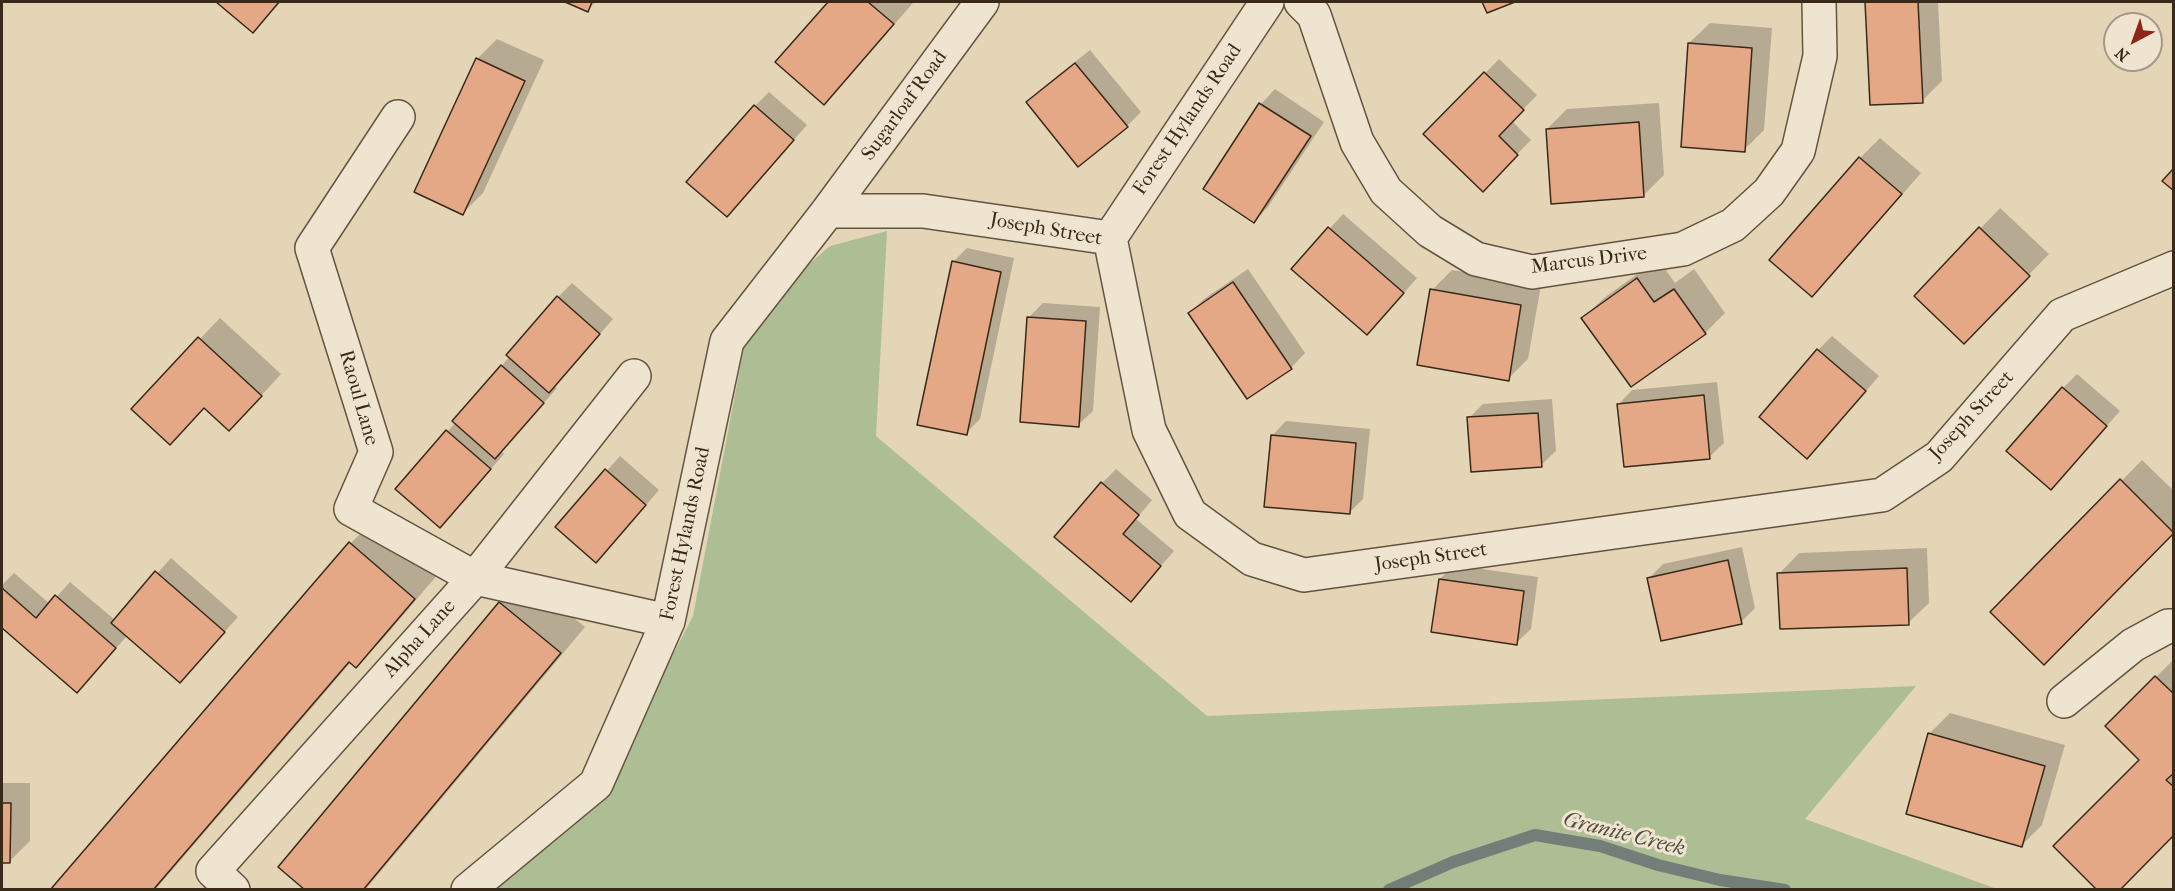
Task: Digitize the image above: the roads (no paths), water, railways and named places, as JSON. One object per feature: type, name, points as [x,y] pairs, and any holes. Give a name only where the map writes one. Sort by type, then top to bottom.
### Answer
[{"type":"street","name":"Sugarloaf Road","points":[[828,211],[982,2]]},
{"type":"street","name":"Forest Hylands Road","points":[[1110,237],[1267,2]]},
{"type":"street","name":"Marcus Drive","points":[[1302,2],[1314,15],[1357,142],[1386,191],[1430,231],[1476,259],[1532,272],[1683,249],[1733,225],[1769,192],[1798,151],[1820,56],[1819,2]]},
{"type":"street","name":"Raoul Lane","points":[[398,117],[312,248],[376,452],[351,509],[475,578],[668,621]]},
{"type":"street","name":"Joseph Street","points":[[828,211],[923,211],[1110,237],[1149,430],[1190,514],[1251,559],[1304,575],[1882,495],[1939,457],[2062,315],[2174,267]]},
{"type":"street","name":"Forest Hylands Road","points":[[468,890],[596,784],[668,621],[727,341],[828,211]]},
{"type":"street","name":"Alpha Lane","points":[[233,890],[213,871],[475,578],[634,376]]},
{"type":"street","points":[[2064,701],[2133,645],[2168,626],[2174,626]]},
{"type":"waterway","name":"Granite Creek","points":[[1389,890],[1453,862],[1535,835],[1600,846],[1658,865],[1720,880],[1785,890]]}]
